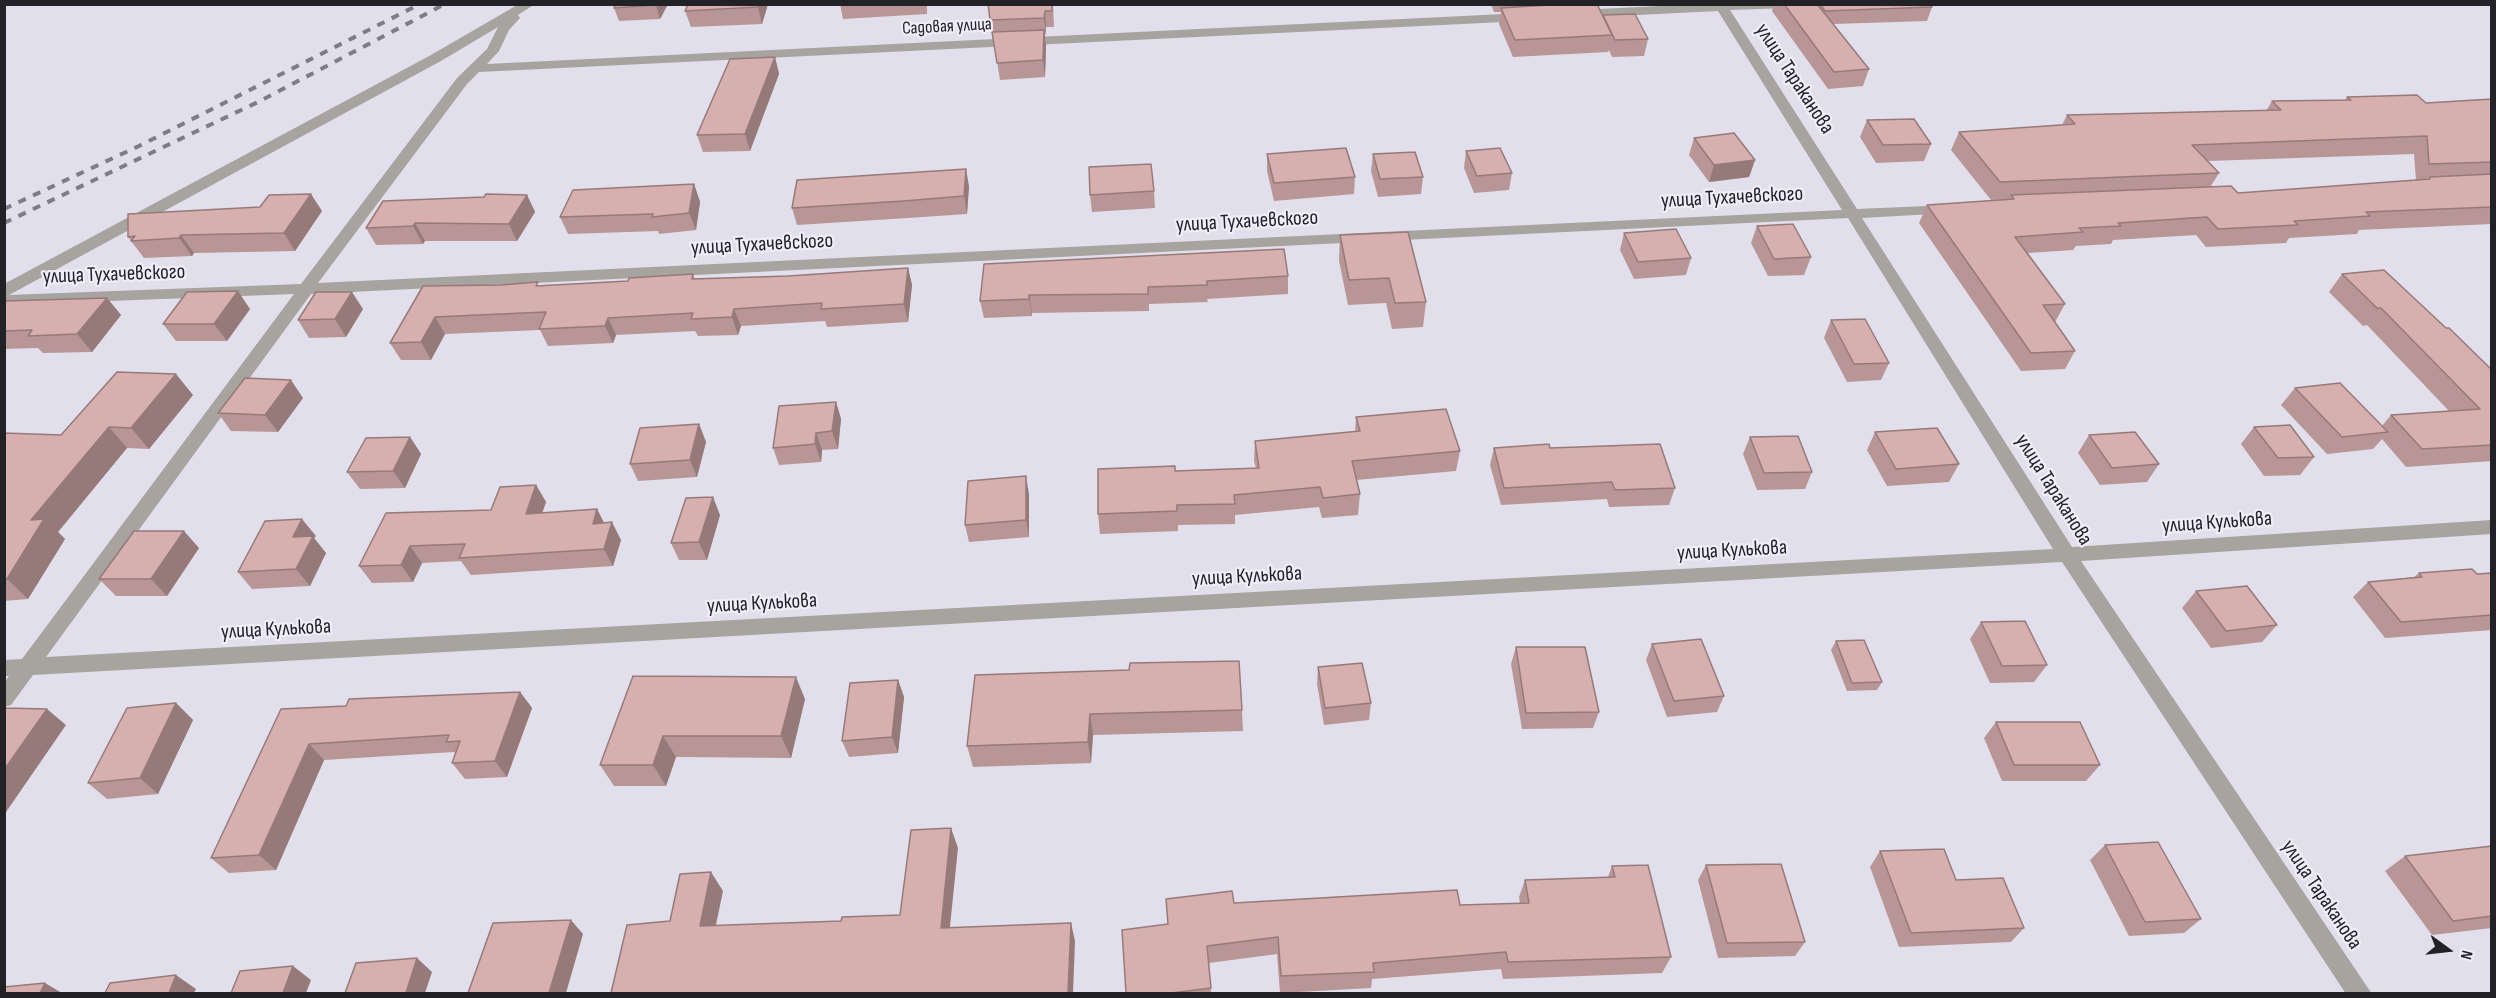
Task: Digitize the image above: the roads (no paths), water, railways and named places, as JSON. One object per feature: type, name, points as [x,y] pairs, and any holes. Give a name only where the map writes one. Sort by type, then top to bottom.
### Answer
[{"type":"street","points":[[1566,15],[1789,4]]},
{"type":"street","points":[[4,699],[462,81],[493,51],[503,28],[529,5]]},
{"type":"street","points":[[4,291],[436,58],[529,5]]},
{"type":"street","name":"улица Тараканова","points":[[1721,6],[2067,555],[2360,993]]},
{"type":"street","name":"Садовая улица","points":[[475,68],[1542,16]]},
{"type":"street","name":"улица Тухачевского","points":[[4,300],[306,289],[1960,209]]},
{"type":"street","name":"улица Кулькова","points":[[4,668],[2067,555],[2492,527]]},
{"type":"railway","points":[[4,209],[139,146],[420,4]]},
{"type":"railway","points":[[4,223],[258,102],[445,4]]}]
